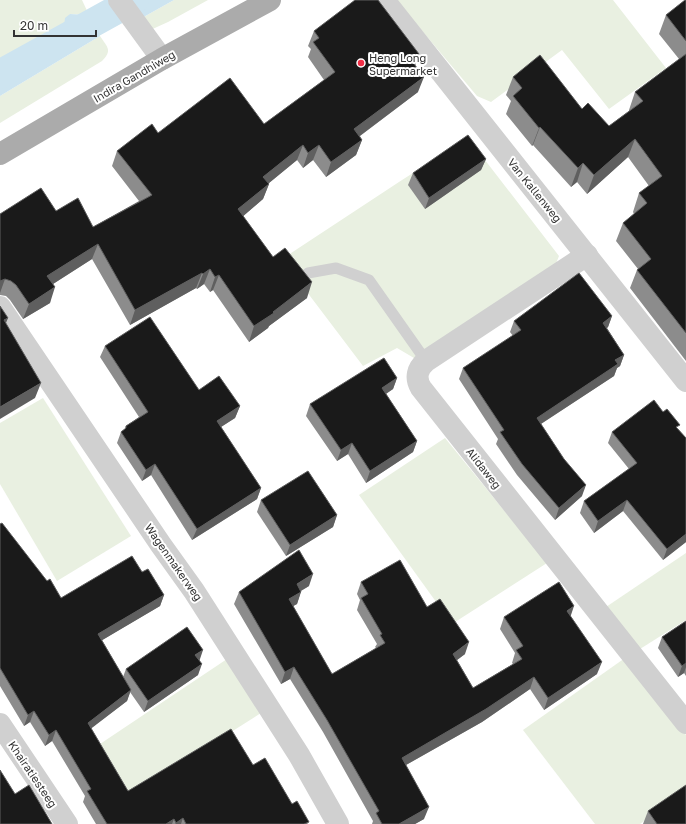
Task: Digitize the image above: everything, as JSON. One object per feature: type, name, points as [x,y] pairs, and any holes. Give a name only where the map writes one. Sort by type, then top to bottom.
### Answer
[{"type":"main road","name":"Indira Gandhiweg","points":[[0,154],[162,59],[270,0]]},
{"type":"street","points":[[119,0],[162,59]]},
{"type":"street","name":"Van Kallenweg","points":[[384,0],[686,381]]},
{"type":"street","points":[[426,361],[587,255]]},
{"type":"street","name":"Wagenmakerweg","points":[[0,307],[161,545],[194,591],[299,755],[338,824]]},
{"type":"street","name":"Alidaweg","points":[[426,361],[421,365],[418,371],[418,383],[421,388],[686,723]]},
{"type":"street","name":"Khairatiesteeg","points":[[0,724],[67,824]]},
{"type":"lane","points":[[308,273],[336,268],[369,280],[426,361]]},
{"type":"green space","points":[[0,0],[82,0],[89,15],[70,14],[64,26],[0,62]]},
{"type":"green space","points":[[174,0],[208,0],[168,22],[146,32],[140,19]]},
{"type":"green space","points":[[396,0],[613,0],[666,68],[609,109],[562,50],[491,102],[477,96]]},
{"type":"green space","points":[[100,36],[108,48],[107,54],[102,61],[0,123],[0,96]]},
{"type":"green space","points":[[468,138],[559,256],[555,266],[414,358],[397,348],[363,366],[282,259]]},
{"type":"green space","points":[[43,398],[131,536],[57,581],[0,484],[0,423]]},
{"type":"green space","points":[[445,438],[547,563],[452,624],[359,495]]},
{"type":"green space","points":[[686,553],[686,620],[640,649],[606,607]]},
{"type":"green space","points":[[625,658],[686,735],[686,791],[640,824],[595,824],[523,730]]},
{"type":"green space","points":[[227,659],[261,713],[127,798],[97,746]]},
{"type":"water","points":[[130,0],[174,0],[140,19]]},
{"type":"water","points":[[70,14],[89,15],[100,36],[0,96],[0,62],[64,26],[65,18]]},
{"type":"building","points":[[355,0],[378,0],[419,54],[411,60],[424,77],[354,129],[362,140],[331,162],[319,145],[308,153],[303,145],[263,177],[269,184],[238,209],[273,257],[285,248],[312,282],[273,312],[274,313],[254,326],[219,275],[215,277],[210,269],[135,310],[98,244],[47,276],[55,287],[29,304],[16,285],[11,281],[5,279],[0,281],[0,214],[41,188],[56,211],[78,198],[93,227],[152,195],[117,151],[152,124],[158,133],[230,78],[264,124],[335,72],[313,42],[319,38],[314,31]]},
{"type":"building","points":[[686,0],[686,41],[666,15]]},
{"type":"building","points":[[686,54],[686,333],[637,270],[651,259],[623,223],[647,203],[639,193],[662,176],[635,139],[594,175],[583,163],[578,168],[540,127],[539,128],[513,96],[522,88],[513,77],[540,55],[582,109],[588,103],[609,126],[643,101],[635,92]]},
{"type":"building","points":[[468,135],[486,159],[429,198],[413,173]]},
{"type":"building","points":[[579,273],[612,316],[603,323],[624,355],[615,360],[618,364],[537,418],[564,459],[586,485],[559,508],[522,464],[500,432],[504,430],[463,368],[521,330],[514,321]]},
{"type":"building","points":[[0,306],[8,318],[4,320],[41,383],[0,407]]},
{"type":"building","points":[[150,317],[199,390],[219,376],[240,406],[217,421],[261,488],[197,529],[155,464],[146,470],[121,432],[126,428],[126,426],[148,412],[105,346]]},
{"type":"building","points":[[384,358],[397,378],[382,388],[417,441],[370,471],[352,443],[341,450],[310,404]]},
{"type":"building","points":[[654,400],[663,412],[667,409],[680,425],[676,427],[686,438],[686,534],[667,549],[627,500],[598,521],[584,501],[637,463],[612,432]]},
{"type":"building","points":[[308,471],[337,515],[290,545],[261,500]]},
{"type":"building","points":[[2,523],[47,581],[50,579],[61,598],[132,556],[142,572],[148,569],[164,595],[98,634],[131,690],[88,723],[128,791],[231,729],[253,765],[265,758],[292,804],[297,801],[309,822],[304,824],[186,824],[183,818],[176,823],[174,819],[166,824],[107,824],[87,791],[91,789],[56,730],[49,735],[34,711],[28,715],[0,668],[0,524]]},
{"type":"building","points":[[299,550],[313,574],[297,584],[301,592],[289,599],[332,674],[385,643],[380,635],[382,634],[361,598],[368,594],[361,582],[400,560],[427,607],[440,599],[469,642],[453,654],[473,688],[522,659],[516,650],[523,646],[504,617],[559,582],[574,606],[567,611],[602,662],[548,698],[534,677],[486,709],[402,758],[429,807],[399,824],[382,824],[376,813],[379,811],[327,720],[294,667],[285,672],[239,592]]},
{"type":"building","points":[[686,621],[686,663],[682,666],[662,637]]},
{"type":"building","points":[[187,627],[203,650],[195,655],[202,664],[148,701],[126,669]]},
{"type":"building","points":[[0,770],[15,794],[29,785],[52,824],[0,824]]},
{"type":"building","points":[[686,785],[686,824],[657,824],[648,811]]},
{"type":"waterway","points":[[0,74],[134,0]]},
{"type":"place","name":"Heng Long Supermarket","points":[[361,63]]}]
